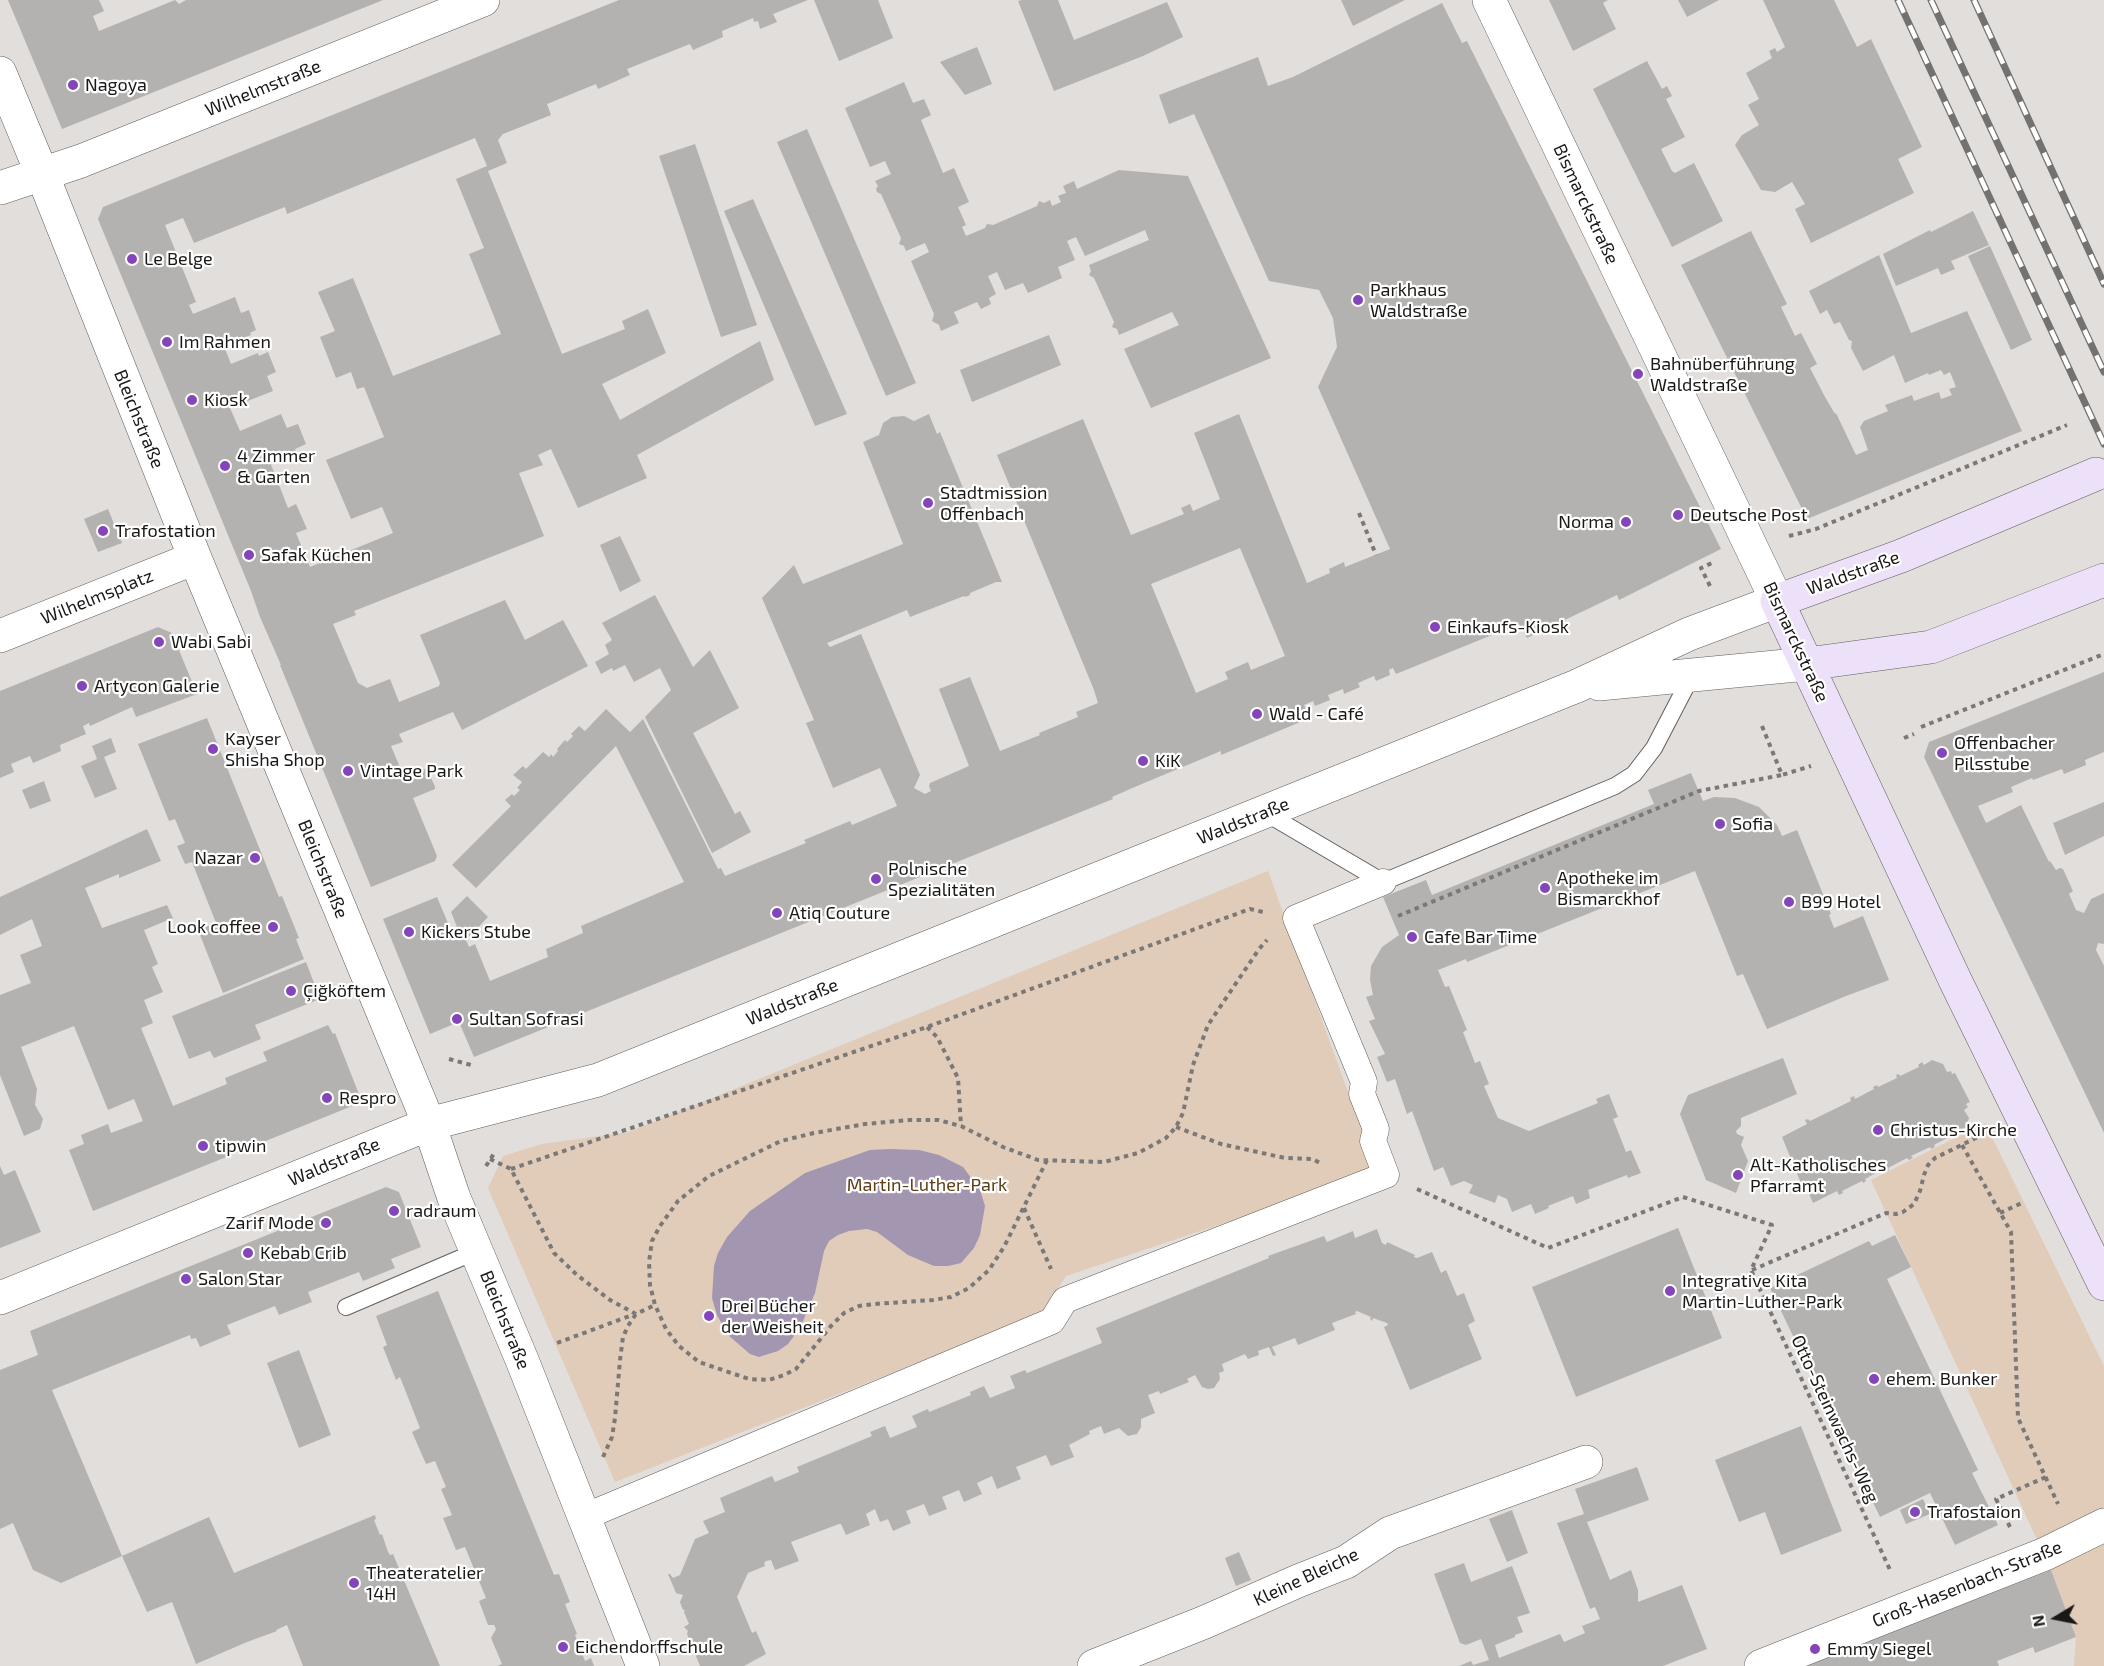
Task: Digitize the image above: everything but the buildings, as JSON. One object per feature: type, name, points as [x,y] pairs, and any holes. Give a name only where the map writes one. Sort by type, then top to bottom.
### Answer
[{"type":"main road","name":"Waldstraße","points":[[1777,601],[1901,556],[2096,474]]},
{"type":"main road","name":"Waldstraße","points":[[1807,664],[1931,647],[2104,580]]},
{"type":"main road","name":"Bismarckstraße","points":[[1777,601],[2021,1115],[2104,1284]]},
{"type":"street","name":"Wilhelmstraße","points":[[42,174],[81,161],[483,0]]},
{"type":"street","name":"Bismarckstraße","points":[[1489,0],[1777,601]]},
{"type":"street","name":"Bleichstraße","points":[[0,74],[195,558],[429,1124],[454,1198],[643,1666]]},
{"type":"street","points":[[0,188],[42,174]]},
{"type":"street","name":"Wilhelmsplatz","points":[[0,636],[195,558]]},
{"type":"street","name":"Waldstraße","points":[[0,1298],[429,1124],[598,1080],[1577,686],[1689,634],[1777,601]]},
{"type":"street","name":"Waldstraße","points":[[1577,686],[1807,664]]},
{"type":"street","points":[[584,1517],[1052,1321],[1065,1300],[1377,1178],[1372,1141],[1376,1129],[1362,1094],[1364,1082],[1296,918],[1383,882]]},
{"type":"street","name":"Kleine Bleiche","points":[[1094,1666],[1346,1562],[1390,1533],[1586,1462]]},
{"type":"street","name":"Groß-Hasenbach-Straße","points":[[1761,1666],[2045,1554],[2104,1526]]},
{"type":"lane","points":[[1264,812],[1383,882],[1615,786],[1634,774],[1654,748],[1692,675]]},
{"type":"lane","points":[[346,1307],[477,1251]]},
{"type":"path","points":[[1711,588],[1701,568],[1751,547],[1816,529],[2067,425]]},
{"type":"path","points":[[1359,513],[1376,555]]},
{"type":"path","points":[[1921,728],[2104,654]]},
{"type":"path","points":[[1762,726],[1782,775]]},
{"type":"path","points":[[1904,738],[1914,734]]},
{"type":"path","points":[[1392,919],[1699,791],[1782,775],[1813,766]]},
{"type":"path","points":[[511,1169],[927,1027],[1250,909],[1296,918]]},
{"type":"path","points":[[1047,1160],[1004,1247],[989,1270],[969,1288],[951,1297],[933,1300],[859,1306],[844,1313],[831,1326],[796,1369],[769,1380],[750,1379],[699,1362],[679,1346],[666,1329],[655,1305],[650,1285],[649,1262],[652,1241],[678,1201],[710,1176],[781,1141],[814,1133],[909,1120],[938,1120],[961,1126],[1003,1147],[1038,1160],[1047,1160],[1104,1162],[1138,1153],[1166,1138],[1176,1127],[1186,1101],[1196,1055],[1208,1025],[1259,949],[1271,936],[1296,918]]},
{"type":"path","points":[[927,1027],[937,1036],[958,1078],[961,1126]]},
{"type":"path","points":[[448,1059],[471,1065]]},
{"type":"path","points":[[1751,1270],[1886,1213],[1903,1212],[1914,1204],[1928,1165],[1935,1158],[2021,1115]]},
{"type":"path","points":[[1176,1127],[1221,1144],[1285,1158],[1313,1159],[1351,1177],[1377,1178],[1548,1248],[1683,1197],[1772,1225],[1751,1270]]},
{"type":"path","points":[[1962,1145],[2011,1233],[2018,1418],[2057,1502]]},
{"type":"path","points":[[486,1166],[495,1152]]},
{"type":"path","points":[[490,1159],[511,1169],[554,1252],[577,1275],[610,1300],[636,1314]]},
{"type":"path","points":[[2000,1213],[2025,1202]]},
{"type":"path","points":[[1024,1208],[1065,1300]]},
{"type":"path","name":"Otto-Steinwachs-Weg","points":[[1751,1270],[1908,1608]]},
{"type":"path","points":[[549,1347],[655,1305]]},
{"type":"path","points":[[602,1458],[612,1437],[624,1337],[636,1314]]},
{"type":"path","points":[[2012,1531],[1996,1499],[2046,1477]]},
{"type":"green space","name":"Martin-Luther-Park","points":[[1268,871],[1377,1172],[1066,1276],[1042,1314],[615,1482],[488,1188],[503,1156],[542,1144],[629,1132]]},
{"type":"green space","points":[[1985,1123],[2104,1366],[2104,1666],[2074,1666],[2076,1637],[2051,1570],[1871,1180]]},
{"type":"shaded area","points":[[870,1150],[919,1150],[939,1155],[963,1167],[980,1190],[985,1206],[980,1235],[974,1248],[961,1263],[934,1266],[908,1255],[877,1232],[867,1229],[838,1235],[829,1241],[824,1251],[815,1293],[800,1328],[788,1344],[778,1351],[759,1357],[750,1354],[728,1335],[717,1315],[712,1298],[714,1266],[727,1237],[750,1211],[805,1173]]},
{"type":"railway","points":[[1898,0],[2104,444]]},
{"type":"railway","points":[[1931,0],[2104,372]]},
{"type":"railway","points":[[1974,0],[2104,284]]},
{"type":"place","name":"Nagoya","points":[[73,85]]},
{"type":"place","name":"Le Belge","points":[[132,259]]},
{"type":"place","name":"Parkhaus Waldstraße","points":[[1358,300]]},
{"type":"place","name":"Im Rahmen","points":[[167,342]]},
{"type":"place","name":"Bahnüberführung Waldstraße","points":[[1638,374]]},
{"type":"place","name":"Kiosk","points":[[192,400]]},
{"type":"place","name":"4 Zimmer & Garten","points":[[225,466]]},
{"type":"place","name":"Stadtmission Offenbach","points":[[928,503]]},
{"type":"place","name":"Deutsche Post","points":[[1678,515]]},
{"type":"place","name":"Norma","points":[[1626,522]]},
{"type":"place","name":"Trafostation","points":[[103,531]]},
{"type":"place","name":"Safak Küchen","points":[[249,555]]},
{"type":"place","name":"Einkaufs-Kiosk","points":[[1435,627]]},
{"type":"place","name":"Wabi Sabi","points":[[159,642]]},
{"type":"place","name":"Artycon Galerie","points":[[82,686]]},
{"type":"place","name":"Wald - Café","points":[[1257,714]]},
{"type":"place","name":"Kayser Shisha Shop","points":[[213,749]]},
{"type":"place","name":"Offenbacher Pilsstube","points":[[1942,753]]},
{"type":"place","name":"KiK","points":[[1143,761]]},
{"type":"place","name":"Vintage Park","points":[[348,771]]},
{"type":"place","name":"Sofia","points":[[1720,824]]},
{"type":"place","name":"Nazar","points":[[255,858]]},
{"type":"place","name":"Polnische Spezialitäten","points":[[876,879]]},
{"type":"place","name":"Apotheke im Bismarckhof","points":[[1545,888]]},
{"type":"place","name":"B99 Hotel","points":[[1789,902]]},
{"type":"place","name":"Atiq Couture","points":[[777,913]]},
{"type":"place","name":"Look coffee","points":[[273,927]]},
{"type":"place","name":"Kickers Stube","points":[[409,932]]},
{"type":"place","name":"Cafe Bar Time","points":[[1412,937]]},
{"type":"place","name":"Çiğköftem","points":[[291,991]]},
{"type":"place","name":"Sultan Sofrasi","points":[[457,1019]]},
{"type":"place","name":"Respro","points":[[327,1098]]},
{"type":"place","name":"Christus-Kirche","points":[[1878,1130]]},
{"type":"place","name":"tipwin","points":[[203,1146]]},
{"type":"place","name":"Alt-Katholisches Pfarramt","points":[[1738,1175]]},
{"type":"place","name":"radraum","points":[[394,1211]]},
{"type":"place","name":"Zarif Mode","points":[[326,1223]]},
{"type":"place","name":"Kebab Crib","points":[[248,1253]]},
{"type":"place","name":"Salon Star","points":[[186,1279]]},
{"type":"place","name":"Integrative Kita Martin-Luther-Park","points":[[1670,1291]]},
{"type":"place","name":"Drei Bücher der Weisheit","points":[[709,1316]]},
{"type":"place","name":"ehem. Bunker","points":[[1874,1379]]},
{"type":"place","name":"Trafostaion","points":[[1915,1512]]},
{"type":"place","name":"Theateratelier 14H","points":[[354,1583]]},
{"type":"place","name":"Eichendorffschule","points":[[563,1647]]},
{"type":"place","name":"Emmy Siegel","points":[[1815,1649]]}]
